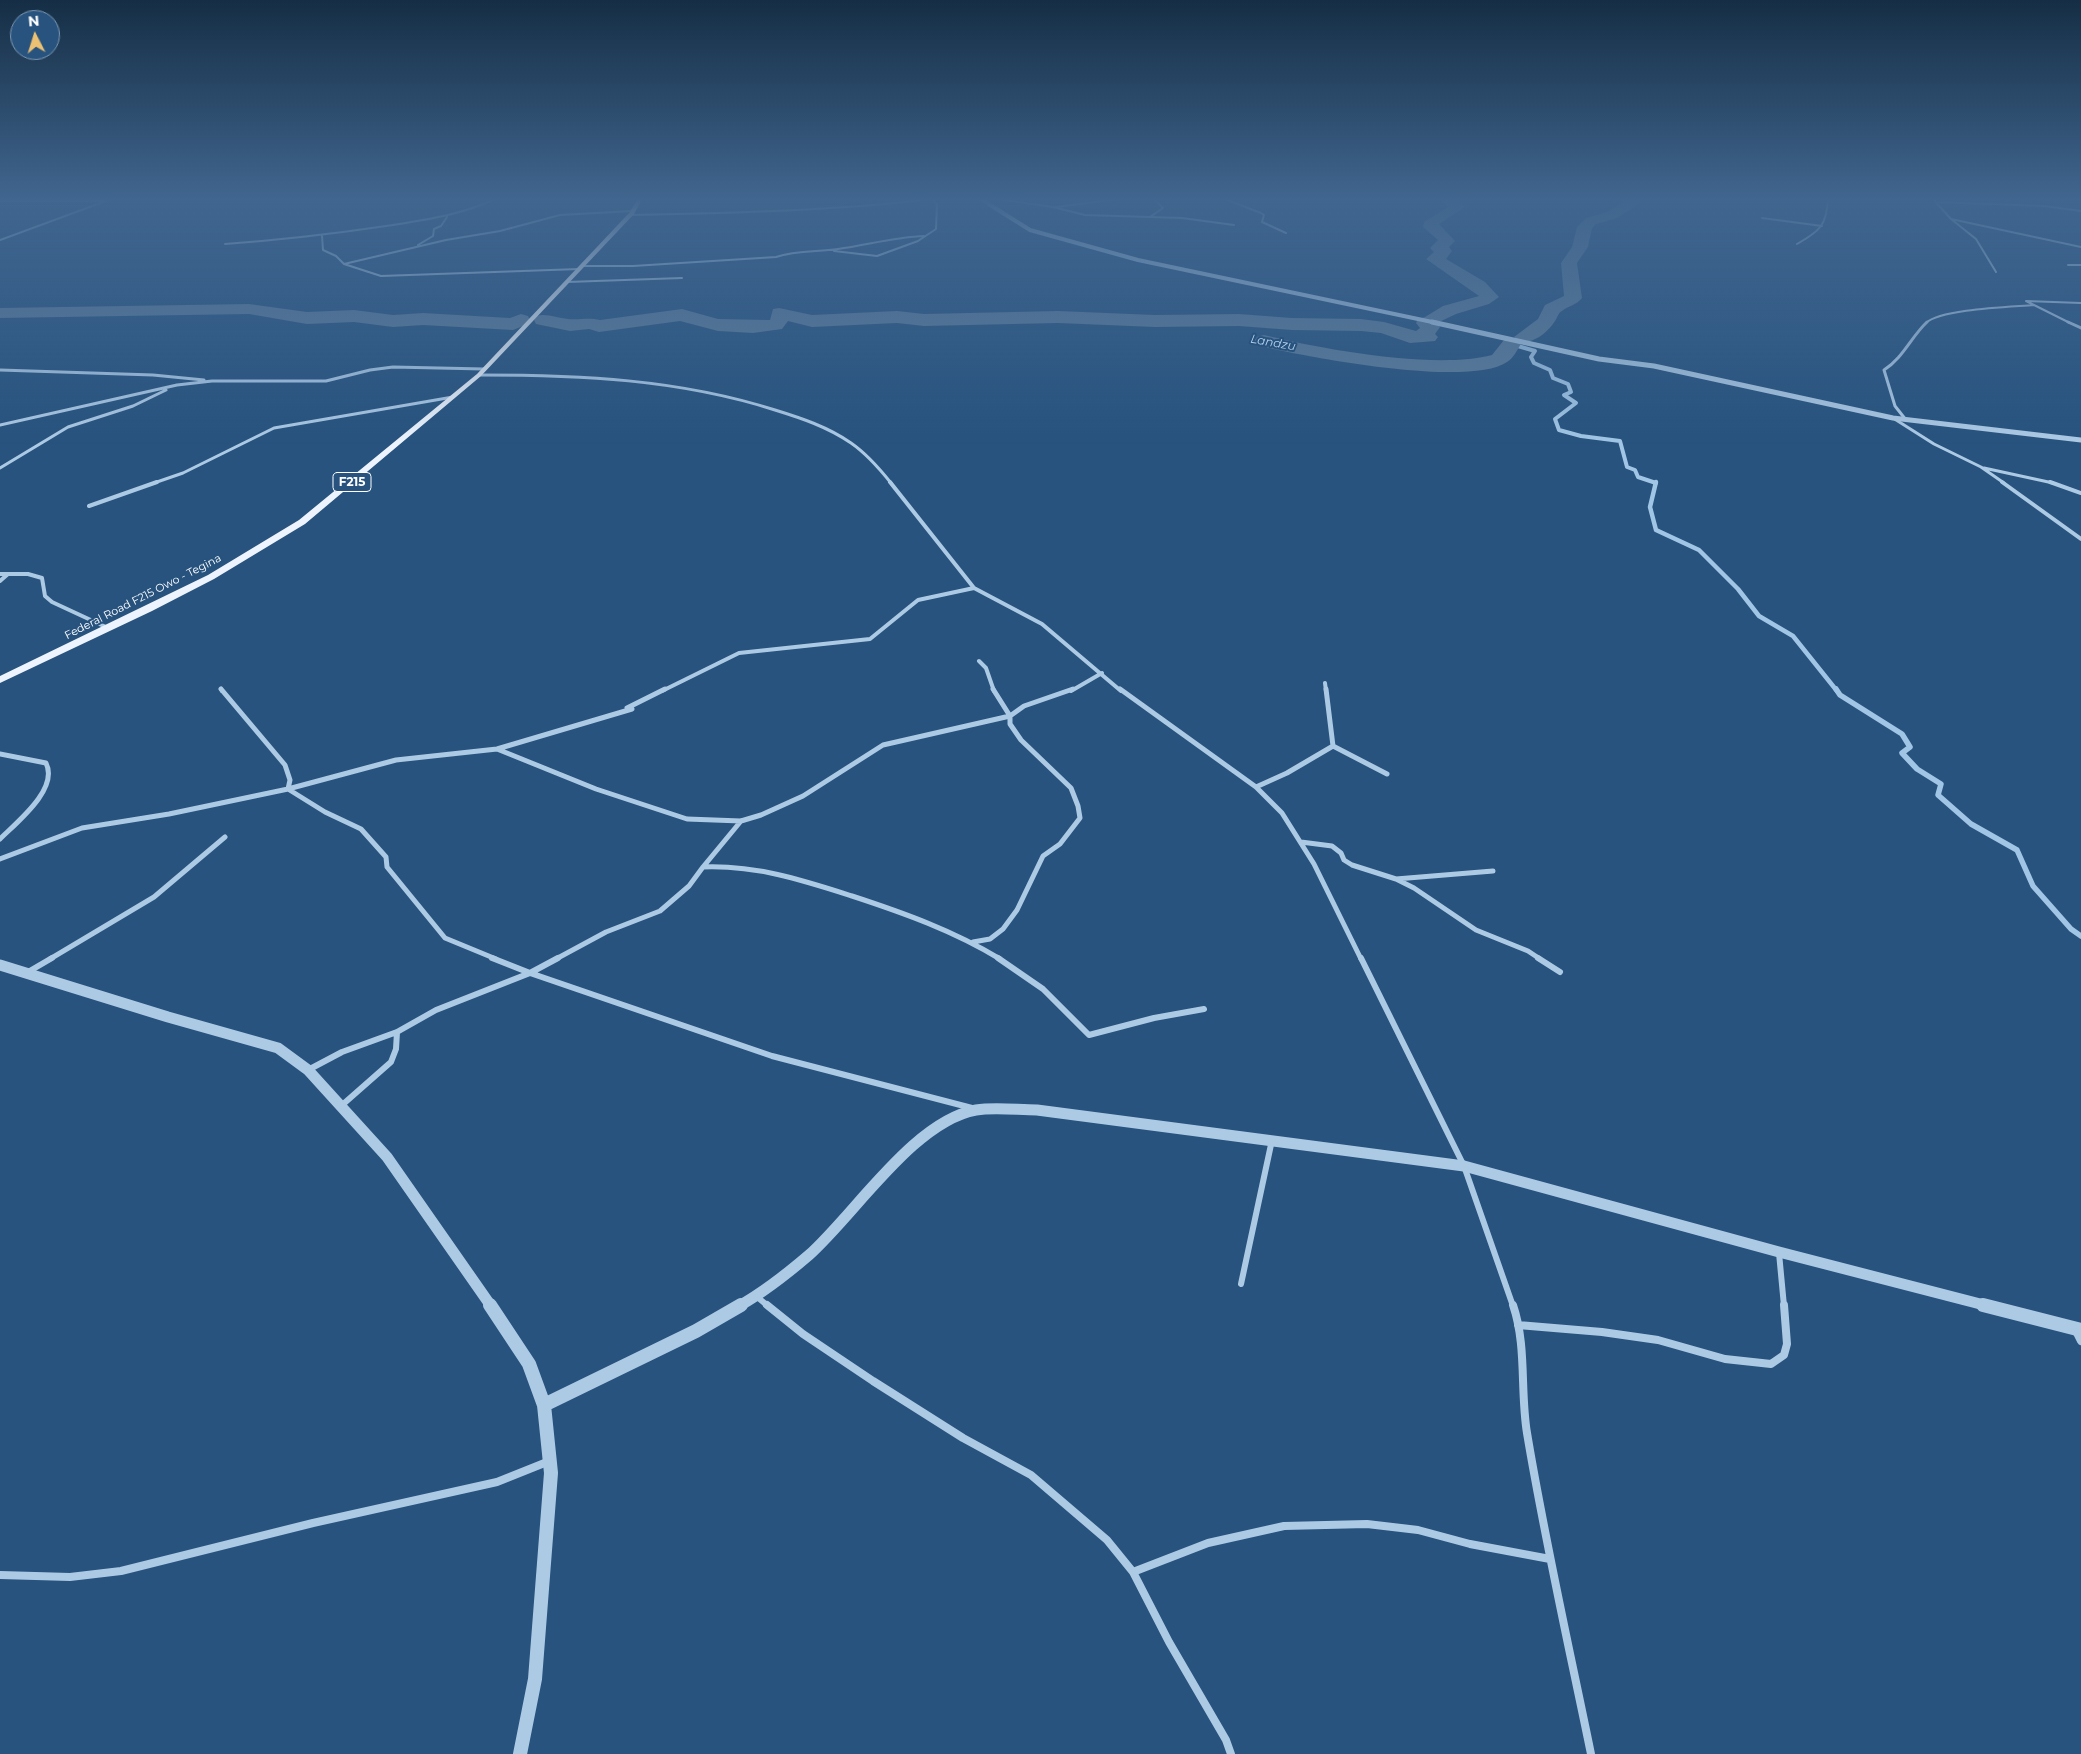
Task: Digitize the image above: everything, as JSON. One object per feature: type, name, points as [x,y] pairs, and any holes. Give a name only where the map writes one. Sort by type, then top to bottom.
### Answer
[{"type":"main road","name":"Federal Road F215 Owo - Tegina","points":[[0,680],[211,577],[302,522],[482,372],[568,282]]},
{"type":"street","points":[[568,282],[629,280]]},
{"type":"street","points":[[1237,280],[1600,359],[1639,363],[1893,418],[2081,440]]},
{"type":"street","points":[[2081,304],[2027,300],[2081,328]]},
{"type":"street","points":[[1906,420],[1895,406],[1884,370],[1896,362],[1924,324],[1930,319],[1946,314],[2034,305]]},
{"type":"street","points":[[0,425],[177,385],[247,379],[326,381],[370,370],[393,368],[601,376],[650,381],[737,397],[805,420],[848,440],[875,464],[974,588],[1042,624],[1066,642],[1115,686],[1256,787],[1282,813],[1302,842],[1464,1166],[1514,1308],[1521,1342],[1525,1420],[1550,1559],[1591,1754]]},
{"type":"street","points":[[0,370],[46,374],[163,374],[212,381]]},
{"type":"street","points":[[0,468],[68,427],[133,406],[177,385]]},
{"type":"street","points":[[89,506],[191,470],[274,428],[453,397]]},
{"type":"street","points":[[1893,418],[1926,440],[1981,468],[2081,539]]},
{"type":"street","points":[[1981,468],[2050,482],[2081,493]]},
{"type":"street","points":[[0,574],[36,575],[42,578],[45,596],[52,602],[108,628]]},
{"type":"street","points":[[0,581],[8,574]]},
{"type":"street","points":[[0,858],[82,828],[169,814],[288,789],[396,760],[497,748],[622,710],[739,654],[870,639],[918,600],[974,588]]},
{"type":"street","points":[[973,942],[990,938],[1003,929],[1017,910],[1043,856],[1060,844],[1080,818],[1079,802],[1070,786],[1020,739],[1010,724],[1010,716],[994,692],[986,668],[979,661]]},
{"type":"street","points":[[497,748],[596,789],[687,819],[741,821],[761,815],[804,796],[883,744],[1010,716],[1024,706],[1070,691],[1102,673]]},
{"type":"street","points":[[1325,683],[1333,746]]},
{"type":"street","points":[[221,689],[260,736],[280,754],[290,782],[288,789]]},
{"type":"street","points":[[622,710],[632,709]]},
{"type":"street","points":[[1256,787],[1287,773],[1333,746]]},
{"type":"street","points":[[1333,746],[1387,774]]},
{"type":"street","points":[[0,754],[46,763],[51,768],[52,775],[47,788],[0,839]]},
{"type":"street","points":[[288,789],[325,812],[361,829],[386,858],[387,868],[445,938],[530,973],[772,1056],[976,1110],[1037,1110],[1272,1139],[1464,1166],[1779,1252],[2078,1329],[2081,1341]]},
{"type":"street","points":[[308,1070],[342,1052],[397,1032],[436,1010],[530,973],[606,932],[660,911],[689,886],[741,821]]},
{"type":"street","points":[[26,973],[154,897],[225,837]]},
{"type":"street","points":[[1302,842],[1332,846],[1341,853],[1344,860],[1352,865],[1396,879],[1414,888],[1476,930],[1528,950],[1560,972]]},
{"type":"street","points":[[703,867],[757,868],[797,878],[927,921],[973,942],[1027,976],[1089,1035],[1154,1018],[1204,1009]]},
{"type":"street","points":[[1396,879],[1494,871]]},
{"type":"street","points":[[0,965],[111,1000],[278,1048],[308,1070],[387,1157],[505,1326],[530,1364],[544,1405],[550,1462],[535,1679],[520,1754]]},
{"type":"street","points":[[341,1106],[391,1062],[396,1049],[397,1032]]},
{"type":"street","points":[[544,1405],[696,1331],[756,1296],[810,1254],[904,1153],[946,1122],[976,1110]]},
{"type":"street","points":[[1241,1284],[1272,1139]]},
{"type":"street","points":[[1518,1326],[1602,1332],[1639,1338],[1725,1359],[1771,1364],[1784,1355],[1787,1344],[1779,1252]]},
{"type":"street","points":[[756,1296],[803,1334],[873,1381],[963,1438],[1031,1475],[1107,1540],[1133,1572],[1169,1642],[1226,1740],[1231,1754]]},
{"type":"street","points":[[0,1576],[70,1576],[122,1571],[313,1523],[497,1482],[550,1462]]},
{"type":"street","points":[[1133,1572],[1208,1543],[1284,1526],[1367,1524],[1418,1530],[1470,1544],[1550,1559]]},
{"type":"waterway","name":"Landzu","points":[[1434,318],[1449,310],[1490,297],[1479,286],[1469,280]]},
{"type":"waterway","name":"Landzu","points":[[1524,337],[1541,326],[1547,319],[1551,309],[1573,298],[1570,280]]},
{"type":"waterway","name":"Landzu","points":[[0,313],[249,309],[307,318],[354,316],[393,321],[423,319],[513,324],[521,320]]},
{"type":"waterway","name":"Landzu","points":[[543,320],[570,325],[590,323],[599,326],[682,315],[696,321],[718,325],[753,327],[775,325],[779,322],[779,313],[812,321],[897,317],[924,320],[1058,317],[1155,321],[1239,320],[1292,324],[1361,325],[1384,328],[1410,337],[1428,337],[1424,334],[1431,327],[1425,323]]},
{"type":"waterway","name":"Landzu","points":[[1264,341],[1347,357],[1454,365],[1481,364],[1499,359],[1511,344]]},
{"type":"waterway","points":[[1511,344],[1535,351],[1531,357],[1534,363],[1550,370],[1553,378],[1568,384],[1571,392],[1564,395],[1576,403],[1555,419],[1559,430],[1581,436],[1620,441],[1627,467],[1635,470],[1638,477],[1656,483]]},
{"type":"waterway","points":[[1656,483],[1650,507],[1656,530],[1699,550],[1738,589],[1759,616],[1793,636],[1837,691]]},
{"type":"waterway","points":[[1836,689],[1840,695],[1902,734],[1910,747],[1902,753],[1917,769],[1941,784],[1938,795],[1971,824],[2017,850],[2033,886],[2071,929],[2081,936]]}]
